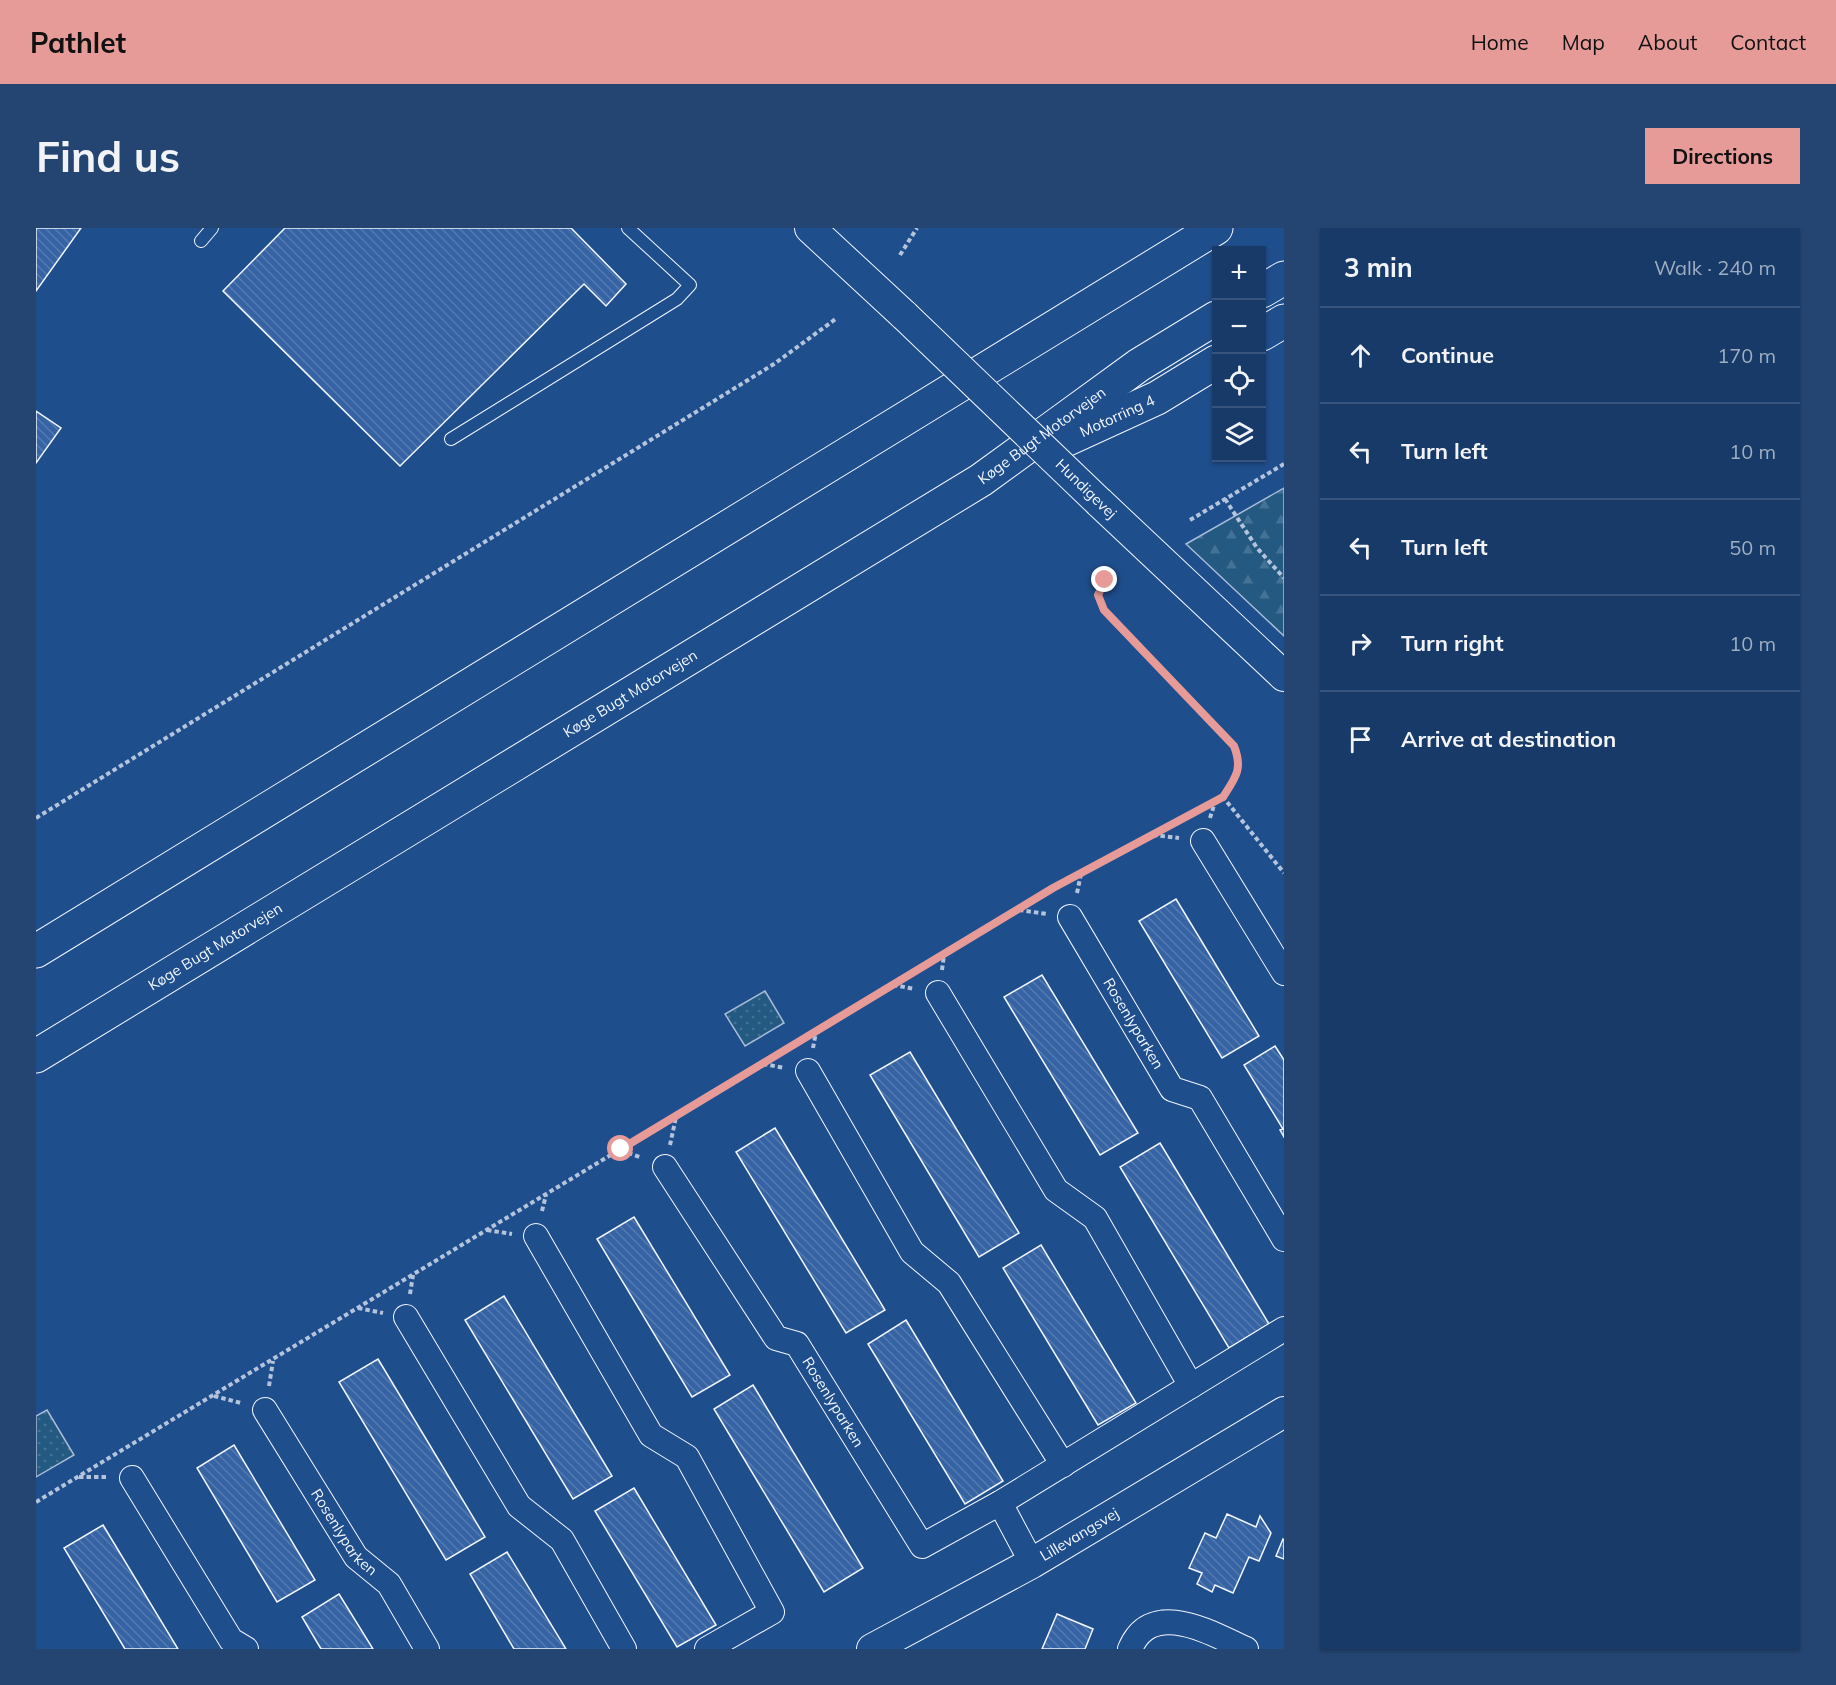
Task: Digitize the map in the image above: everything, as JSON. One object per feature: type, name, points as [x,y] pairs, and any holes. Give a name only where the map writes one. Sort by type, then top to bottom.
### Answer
[{"type":"highway","points":[[36,951],[1216,228]]},
{"type":"highway","points":[[1266,289],[1284,278]]},
{"type":"highway","name":"Køge Bugt Motorvejen","points":[[36,1056],[981,480],[1139,365],[1212,320]]},
{"type":"highway","points":[[1266,332],[1284,321]]},
{"type":"highway","name":"Motorring 4","points":[[981,480],[1157,398],[1212,364]]},
{"type":"street","name":"Hundigevej","points":[[810,228],[1284,676]]},
{"type":"street","points":[[1203,842],[1284,973]]},
{"type":"street","name":"Rosenlyparken","points":[[1070,917],[1172,1089],[1200,1098],[1284,1239]]},
{"type":"street","points":[[938,993],[1056,1190],[1095,1218],[1191,1386]]},
{"type":"street","points":[[808,1071],[912,1252],[949,1283],[1063,1465]]},
{"type":"street","name":"Rosenlyparken","points":[[665,1167],[776,1338],[797,1344],[922,1546],[1000,1503],[1284,1329]]},
{"type":"street","points":[[536,1236],[651,1435],[687,1457],[772,1612],[707,1649]]},
{"type":"street","points":[[406,1317],[519,1506],[562,1540],[624,1649]]},
{"type":"street","name":"Rosenlyparken","points":[[265,1410],[356,1557],[389,1584],[427,1649]]},
{"type":"street","name":"Lillevangsvej","points":[[872,1649],[1032,1563],[1284,1412]]},
{"type":"street","points":[[132,1478],[231,1640],[246,1649]]},
{"type":"street","points":[[1000,1503],[1032,1563]]},
{"type":"street","points":[[1130,1649],[1133,1641],[1158,1623],[1184,1622],[1246,1649]]},
{"type":"lane","points":[[201,242],[213,228]]},
{"type":"lane","points":[[451,438],[677,299],[690,285],[628,228]]},
{"type":"path","points":[[900,255],[917,228]]},
{"type":"path","points":[[36,818],[764,370],[837,318]]},
{"type":"path","points":[[1190,520],[1284,464]]},
{"type":"path","points":[[1225,499],[1257,548],[1284,578]]},
{"type":"path","points":[[36,1502],[1044,894],[1223,797],[1237,776],[1240,759],[1234,746],[1104,610],[1098,595],[1105,580]]},
{"type":"path","points":[[1223,797],[1284,873]]},
{"type":"green space","points":[[1284,488],[1284,636],[1186,544]]},
{"type":"green space","points":[[765,991],[784,1023],[745,1046],[725,1014]]},
{"type":"green space","points":[[47,1410],[74,1455],[36,1477],[36,1416]]},
{"type":"building","points":[[36,228],[81,228],[36,291]]},
{"type":"building","points":[[285,228],[571,228],[626,284],[606,306],[584,284],[400,466],[223,291]]},
{"type":"building","points":[[36,411],[61,428],[36,463]]},
{"type":"building","points":[[1176,899],[1259,1036],[1222,1058],[1139,921]]},
{"type":"building","points":[[1042,975],[1138,1133],[1100,1155],[1004,997]]},
{"type":"building","points":[[1275,1046],[1284,1060],[1284,1137],[1280,1130],[1283,1129],[1244,1065]]},
{"type":"building","points":[[910,1052],[1019,1233],[979,1257],[870,1075]]},
{"type":"building","points":[[775,1128],[885,1310],[846,1333],[736,1152]]},
{"type":"building","points":[[1160,1143],[1269,1324],[1229,1348],[1120,1167]]},
{"type":"building","points":[[634,1217],[730,1375],[692,1397],[597,1239]]},
{"type":"building","points":[[1041,1245],[1136,1403],[1098,1425],[1003,1268]]},
{"type":"building","points":[[504,1296],[612,1476],[573,1499],[465,1320]]},
{"type":"building","points":[[906,1320],[1003,1481],[965,1504],[868,1344]]},
{"type":"building","points":[[378,1359],[485,1537],[446,1560],[339,1382]]},
{"type":"building","points":[[753,1385],[863,1568],[824,1592],[714,1409]]},
{"type":"building","points":[[234,1445],[315,1580],[277,1602],[197,1468]]},
{"type":"building","points":[[634,1488],[716,1625],[677,1647],[595,1511]]},
{"type":"building","points":[[1227,1514],[1256,1527],[1260,1516],[1271,1533],[1259,1561],[1249,1557],[1233,1593],[1215,1585],[1212,1592],[1197,1584],[1202,1573],[1189,1568],[1205,1533],[1216,1538]]},
{"type":"building","points":[[103,1525],[178,1649],[125,1649],[64,1548]]},
{"type":"building","points":[[1284,1540],[1284,1559],[1276,1556]]},
{"type":"building","points":[[507,1552],[566,1649],[514,1649],[470,1574]]},
{"type":"building","points":[[339,1594],[373,1649],[321,1649],[302,1617]]},
{"type":"building","points":[[1057,1614],[1093,1629],[1085,1649],[1042,1649]]},
{"type":"route","points":[[621,1149],[1053,888],[1223,797],[1237,776],[1240,759],[1234,746],[1104,610],[1098,595],[1105,580]]}]
